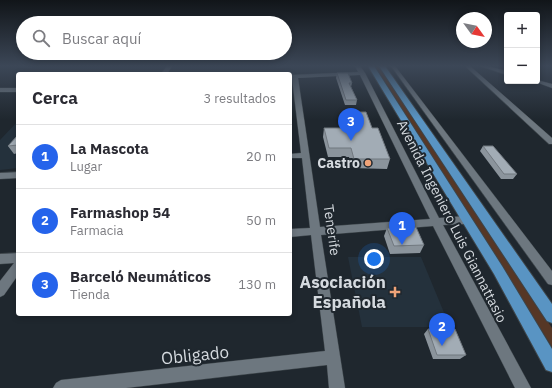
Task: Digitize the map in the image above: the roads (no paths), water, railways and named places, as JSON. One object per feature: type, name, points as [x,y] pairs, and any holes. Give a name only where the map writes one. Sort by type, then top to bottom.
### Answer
[{"type":"main road","name":"Avenida Ingeniero Luis Giannattasio","points":[[382,84],[498,270],[552,364]]},
{"type":"main road","name":"Avenida Ingeniero Luis Giannattasio","points":[[394,84],[552,316]]},
{"type":"street","name":"Tenerife","points":[[295,84],[300,108],[337,388]]},
{"type":"street","name":"Avenida Ingeniero Luis Giannattasio","points":[[368,84],[436,222],[523,388]]},
{"type":"street","name":"Avenida Ingeniero Luis Giannattasio","points":[[406,84],[552,280]]},
{"type":"street","points":[[490,84],[552,142]]},
{"type":"street","points":[[0,90],[16,90]]},
{"type":"street","points":[[292,109],[300,108]]},
{"type":"street","points":[[292,156],[306,155]]},
{"type":"street","points":[[0,176],[16,175]]},
{"type":"street","points":[[292,233],[466,220]]},
{"type":"street","points":[[0,259],[16,258]]},
{"type":"street","points":[[0,291],[16,269]]},
{"type":"street","name":"Obligado","points":[[61,388],[333,357]]},
{"type":"place","name":"Barceló Neumáticos","points":[[351,141]]},
{"type":"place","name":"Castro","points":[[368,163]]},
{"type":"place","name":"La Mascota","points":[[402,245]]},
{"type":"place","name":"Asociación Española","points":[[395,292]]},
{"type":"place","name":"Farmashop 54","points":[[442,346]]}]
